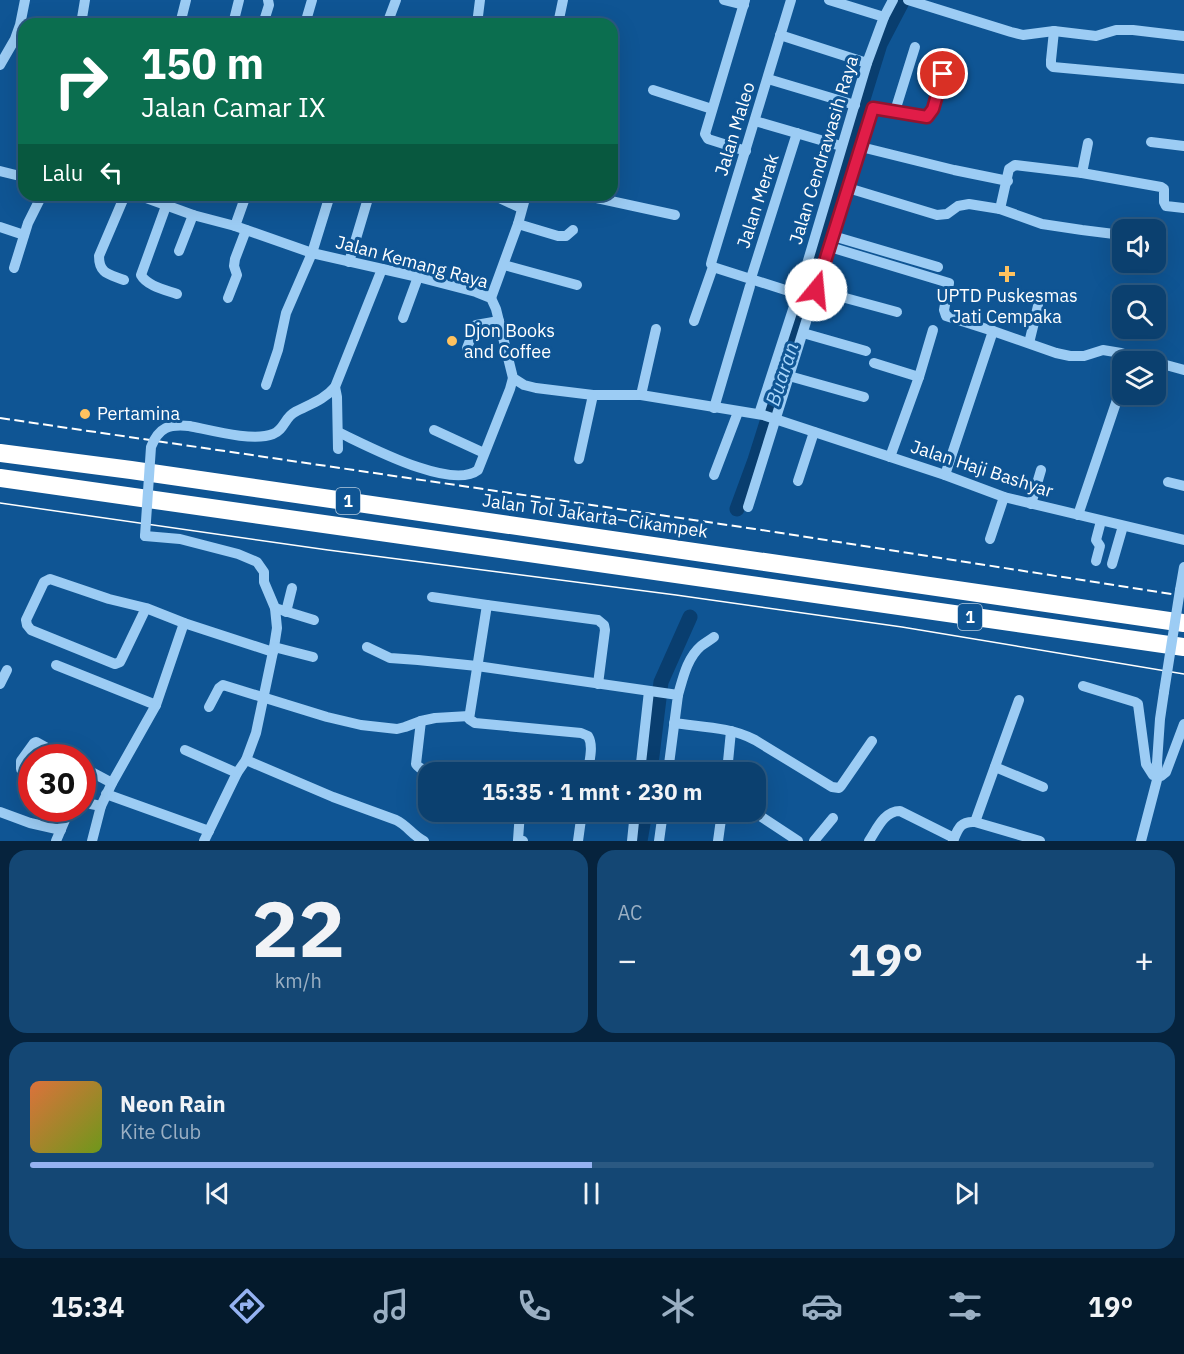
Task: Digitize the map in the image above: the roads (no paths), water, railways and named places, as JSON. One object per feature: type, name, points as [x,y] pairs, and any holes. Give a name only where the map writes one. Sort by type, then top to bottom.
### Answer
[{"type":"highway","name":"Jalan Tol Jakarta–Cikampek","points":[[0,453],[758,560],[1184,623]]},
{"type":"highway","name":"1","points":[[0,478],[1184,647]]},
{"type":"street","points":[[21,18],[25,0]]},
{"type":"street","points":[[82,18],[85,0]]},
{"type":"street","points":[[182,18],[186,0]]},
{"type":"street","points":[[234,18],[239,0]]},
{"type":"street","points":[[264,18],[269,5],[268,0]]},
{"type":"street","points":[[307,18],[312,0]]},
{"type":"street","points":[[389,18],[396,0]]},
{"type":"street","points":[[478,18],[480,0]]},
{"type":"street","points":[[559,18],[563,0]]},
{"type":"street","points":[[724,0],[744,2],[705,134],[708,139],[746,151]]},
{"type":"street","name":"Jalan Maleo","points":[[694,321],[713,267],[712,260],[791,0]]},
{"type":"street","points":[[829,0],[884,17]]},
{"type":"street","name":"Jalan Cendrawasih Raya","points":[[768,417],[798,294],[815,262],[841,146],[867,63],[884,17],[893,0]]},
{"type":"street","points":[[908,0],[1023,34],[1054,31],[1096,36],[1116,30],[1134,30],[1184,36]]},
{"type":"street","points":[[0,65],[18,31]]},
{"type":"street","points":[[1054,31],[1051,60],[1053,68],[1184,79]]},
{"type":"street","points":[[780,36],[867,63]]},
{"type":"street","points":[[895,111],[915,47]]},
{"type":"street","points":[[748,507],[771,433],[768,417],[789,376],[816,290],[815,262],[831,242],[873,108],[923,117],[930,115],[948,57]]},
{"type":"street","points":[[768,79],[855,105]]},
{"type":"street","points":[[653,90],[712,109]]},
{"type":"street","points":[[755,121],[841,146]]},
{"type":"street","name":"Jalan Merak","points":[[714,408],[750,282],[797,133]]},
{"type":"street","points":[[1151,142],[1184,146]]},
{"type":"street","points":[[1082,173],[1088,143]]},
{"type":"street","points":[[861,147],[954,171],[1008,181]]},
{"type":"street","points":[[1000,209],[1009,169],[1015,165],[1082,173],[1161,187],[1164,189],[1166,206],[1184,208]]},
{"type":"street","points":[[0,171],[18,176]]},
{"type":"street","points":[[848,188],[937,215],[947,214],[958,206],[969,204],[1000,209],[1042,224],[1112,234]]},
{"type":"street","points":[[14,268],[28,223],[39,201]]},
{"type":"street","points":[[122,201],[99,256],[99,265],[101,270],[124,280]]},
{"type":"street","points":[[169,201],[141,275],[143,280],[177,294]]},
{"type":"street","name":"Jalan Kemang Raya","points":[[171,201],[193,215],[241,228],[312,253],[418,277],[491,298],[496,309],[513,378]]},
{"type":"street","points":[[228,298],[237,275],[234,266],[245,201]]},
{"type":"street","points":[[266,385],[286,313],[312,253],[328,201]]},
{"type":"street","points":[[349,262],[367,201]]},
{"type":"street","points":[[506,201],[522,208]]},
{"type":"street","points":[[491,298],[524,201]]},
{"type":"street","points":[[611,201],[675,215]]},
{"type":"street","points":[[179,251],[193,215]]},
{"type":"street","points":[[518,224],[558,236],[566,236],[573,230]]},
{"type":"street","points":[[0,226],[24,235]]},
{"type":"street","points":[[831,242],[938,267]]},
{"type":"street","points":[[831,242],[950,283],[944,310],[946,316],[1070,356],[1084,356],[1103,350],[1112,352]]},
{"type":"street","points":[[504,265],[577,285]]},
{"type":"street","points":[[713,267],[750,282],[798,294]]},
{"type":"street","points":[[106,794],[207,836],[237,773],[246,760],[256,733],[277,628],[275,608],[264,582],[264,572],[257,562],[238,554],[180,539],[145,536],[151,447],[156,435],[175,425],[233,435],[261,437],[274,434],[282,428],[290,415],[323,398],[335,387],[382,270]]},
{"type":"street","points":[[403,318],[418,277]]},
{"type":"street","points":[[816,290],[897,312]]},
{"type":"street","points":[[1029,343],[1038,306]]},
{"type":"street","points":[[467,348],[476,325],[499,321]]},
{"type":"street","points":[[641,395],[656,329]]},
{"type":"street","points":[[890,457],[919,377],[933,330]]},
{"type":"street","points":[[945,475],[993,331]]},
{"type":"street","points":[[803,333],[866,351]]},
{"type":"street","points":[[874,363],[919,377]]},
{"type":"street","points":[[1166,365],[1184,370]]},
{"type":"street","points":[[789,376],[864,397]]},
{"type":"street","points":[[338,432],[420,469],[458,475],[470,474],[478,470],[513,378],[524,385],[536,388],[593,395],[641,395],[768,417]]},
{"type":"street","points":[[335,387],[338,449]]},
{"type":"street","points":[[579,459],[593,395]]},
{"type":"street","points":[[1078,515],[1115,405]]},
{"type":"street","points":[[714,475],[738,412]]},
{"type":"street","name":"Jalan Haji Bashyar","points":[[768,417],[945,475],[1004,497],[1184,540]]},
{"type":"street","points":[[435,430],[484,453]]},
{"type":"street","points":[[798,481],[814,432]]},
{"type":"street","points":[[1031,504],[1041,470]]},
{"type":"street","points":[[1168,482],[1184,486]]},
{"type":"street","points":[[990,539],[1004,497]]},
{"type":"street","points":[[1096,561],[1100,546],[1096,540],[1101,521]]},
{"type":"street","points":[[1112,564],[1123,526]]},
{"type":"street","points":[[1141,841],[1158,776],[1159,730],[1184,567]]},
{"type":"street","points":[[146,608],[120,662],[115,664],[31,630],[26,620],[44,582],[50,579],[109,599],[146,608],[184,623],[274,649],[313,657]]},
{"type":"street","points":[[286,612],[292,588]]},
{"type":"street","points":[[432,597],[598,620],[604,625],[605,630],[598,684]]},
{"type":"street","points":[[487,605],[469,716],[471,722],[581,733],[588,736],[591,741],[589,762]]},
{"type":"street","points":[[275,608],[314,620]]},
{"type":"street","points":[[92,841],[106,794],[156,705],[184,623]]},
{"type":"street","points":[[669,762],[675,695],[686,667],[695,653],[714,637]]},
{"type":"street","points":[[367,647],[390,658],[477,666],[675,695]]},
{"type":"street","points":[[56,664],[156,705]]},
{"type":"street","points":[[0,684],[7,670]]},
{"type":"street","points":[[209,707],[223,685],[361,725],[397,729],[435,717],[469,716]]},
{"type":"street","points":[[1083,686],[1138,704],[1146,764],[1153,775],[1161,776],[1166,772],[1184,724]]},
{"type":"street","points":[[641,762],[651,692]]},
{"type":"street","points":[[975,822],[1020,700]]},
{"type":"street","points":[[418,767],[416,764],[421,721]]},
{"type":"street","points":[[674,723],[744,735],[836,788],[841,786],[872,741]]},
{"type":"street","points":[[728,762],[731,731]]},
{"type":"street","points":[[185,750],[237,773]]},
{"type":"street","points":[[246,760],[333,797],[396,820],[424,841]]},
{"type":"street","points":[[995,767],[1043,787]]},
{"type":"street","points":[[96,774],[112,783]]},
{"type":"street","points":[[96,805],[101,806]]},
{"type":"street","points":[[869,841],[885,816],[892,811],[900,811],[953,840],[964,823],[975,822],[1040,841]]},
{"type":"street","points":[[0,812],[30,823],[61,830]]},
{"type":"street","points":[[814,841],[833,818]]},
{"type":"street","points":[[766,820],[798,841]]},
{"type":"street","points":[[56,841],[64,822]]},
{"type":"street","points":[[520,822],[519,840],[523,841]]},
{"type":"street","points":[[578,841],[581,822]]},
{"type":"street","points":[[632,841],[634,822]]},
{"type":"street","points":[[659,841],[662,822]]},
{"type":"street","points":[[718,841],[721,822]]},
{"type":"waterway","name":"Buaran","points":[[737,509],[793,340],[826,219],[880,44],[903,0]]},
{"type":"waterway","name":"Buaran","points":[[651,762],[661,682],[690,617]]},
{"type":"waterway","name":"Buaran","points":[[640,841],[643,822]]},
{"type":"tram line","points":[[0,503],[328,550],[902,627],[1184,674]]},
{"type":"railway","points":[[0,418],[755,529],[1184,596]]},
{"type":"place","name":"UPTD Puskesmas Jati Cempaka","points":[[1007,274]]},
{"type":"place","name":"Djon Books and Coffee","points":[[452,341]]},
{"type":"place","name":"Pertamina","points":[[85,414]]}]
